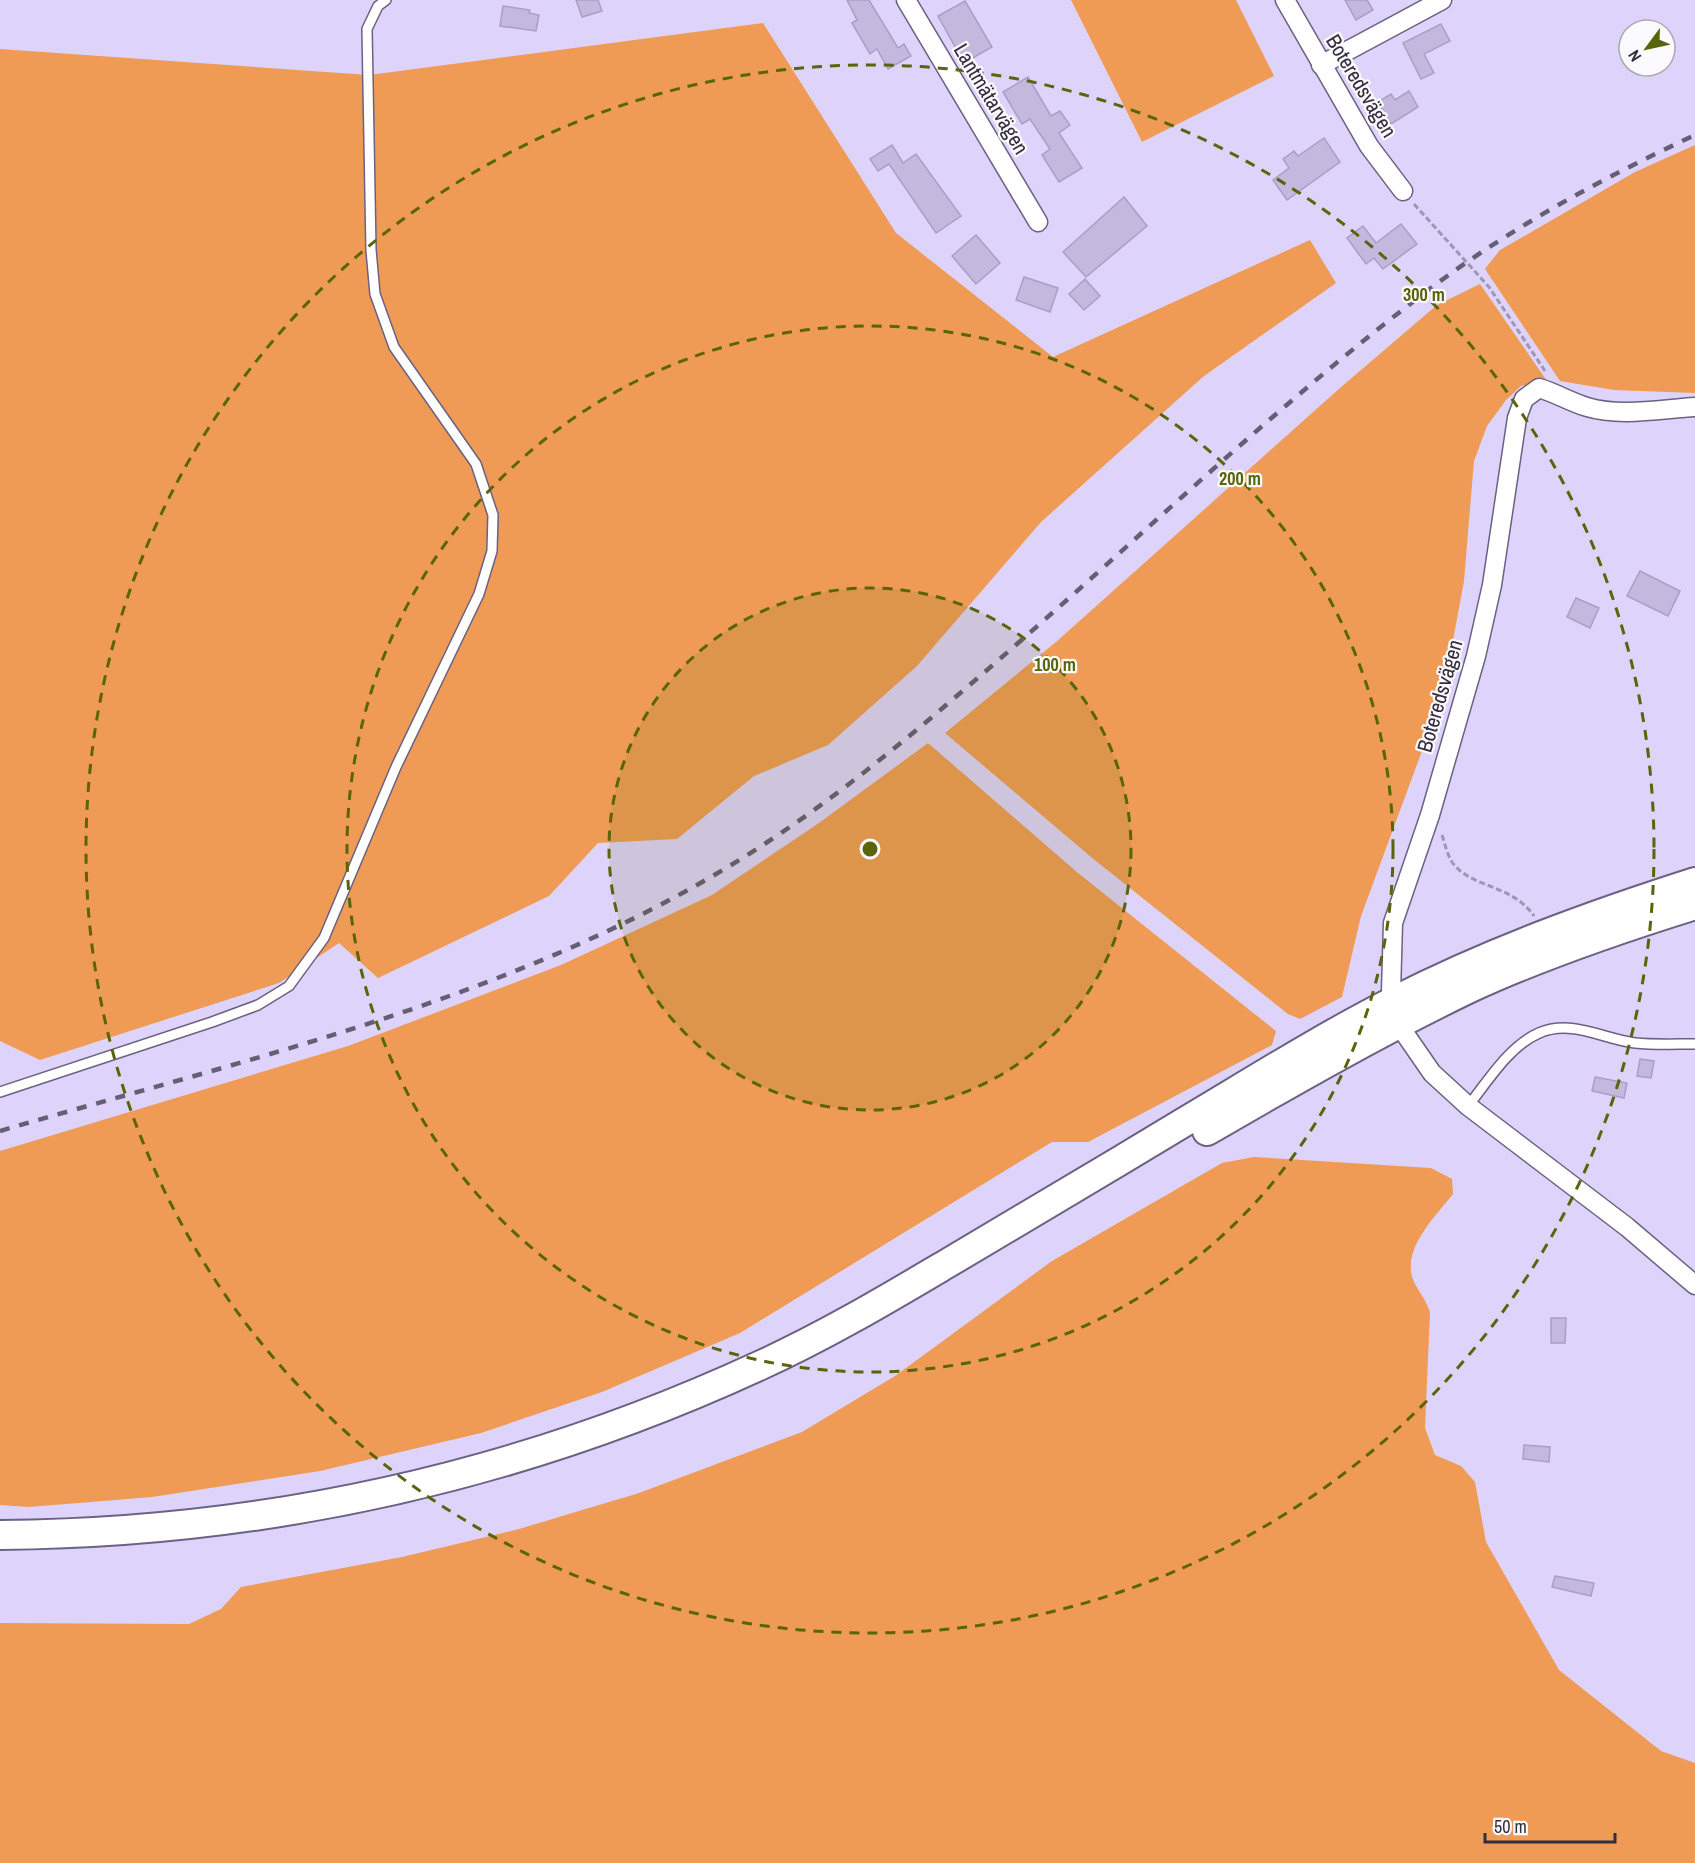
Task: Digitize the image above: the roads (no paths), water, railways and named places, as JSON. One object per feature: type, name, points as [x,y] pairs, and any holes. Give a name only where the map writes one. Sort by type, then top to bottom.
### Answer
[{"type":"highway","points":[[0,1554],[156,1545],[243,1535],[340,1519],[441,1496],[615,1443],[771,1378],[849,1339],[1248,1107],[1397,1012],[1543,934],[1695,882]]},
{"type":"highway","points":[[0,1535],[155,1529],[242,1520],[434,1482],[609,1428],[764,1364],[840,1325],[1094,1177],[1307,1048],[1549,954],[1695,905]]},
{"type":"street","name":"Lantmätarvägen","points":[[906,0],[1038,222]]},
{"type":"street","name":"Boteredsvägen","points":[[1285,0],[1369,146],[1402,191]]},
{"type":"street","points":[[1321,65],[1442,0]]},
{"type":"street","name":"Boteredsvägen","points":[[1397,1012],[1393,923],[1430,815],[1476,656],[1492,585],[1518,418],[1524,399],[1539,388],[1560,394],[1588,407],[1627,411],[1695,407]]},
{"type":"street","points":[[1397,1012],[1414,1049],[1432,1073],[1468,1106],[1627,1227],[1695,1285]]},
{"type":"lane","points":[[0,1092],[230,1016],[258,1005],[288,986],[324,938],[396,767],[479,594],[492,551],[493,515],[476,464],[394,347],[375,294],[371,250],[367,29],[378,6],[386,0]]},
{"type":"lane","points":[[1468,1106],[1513,1053],[1540,1032],[1568,1028],[1587,1030],[1632,1043],[1695,1044]]},
{"type":"railway","points":[[0,1131],[296,1046],[394,1015],[491,980],[586,941],[678,896],[797,822],[887,754],[1002,657],[1264,424],[1427,291],[1491,246],[1557,206],[1695,135]]}]
